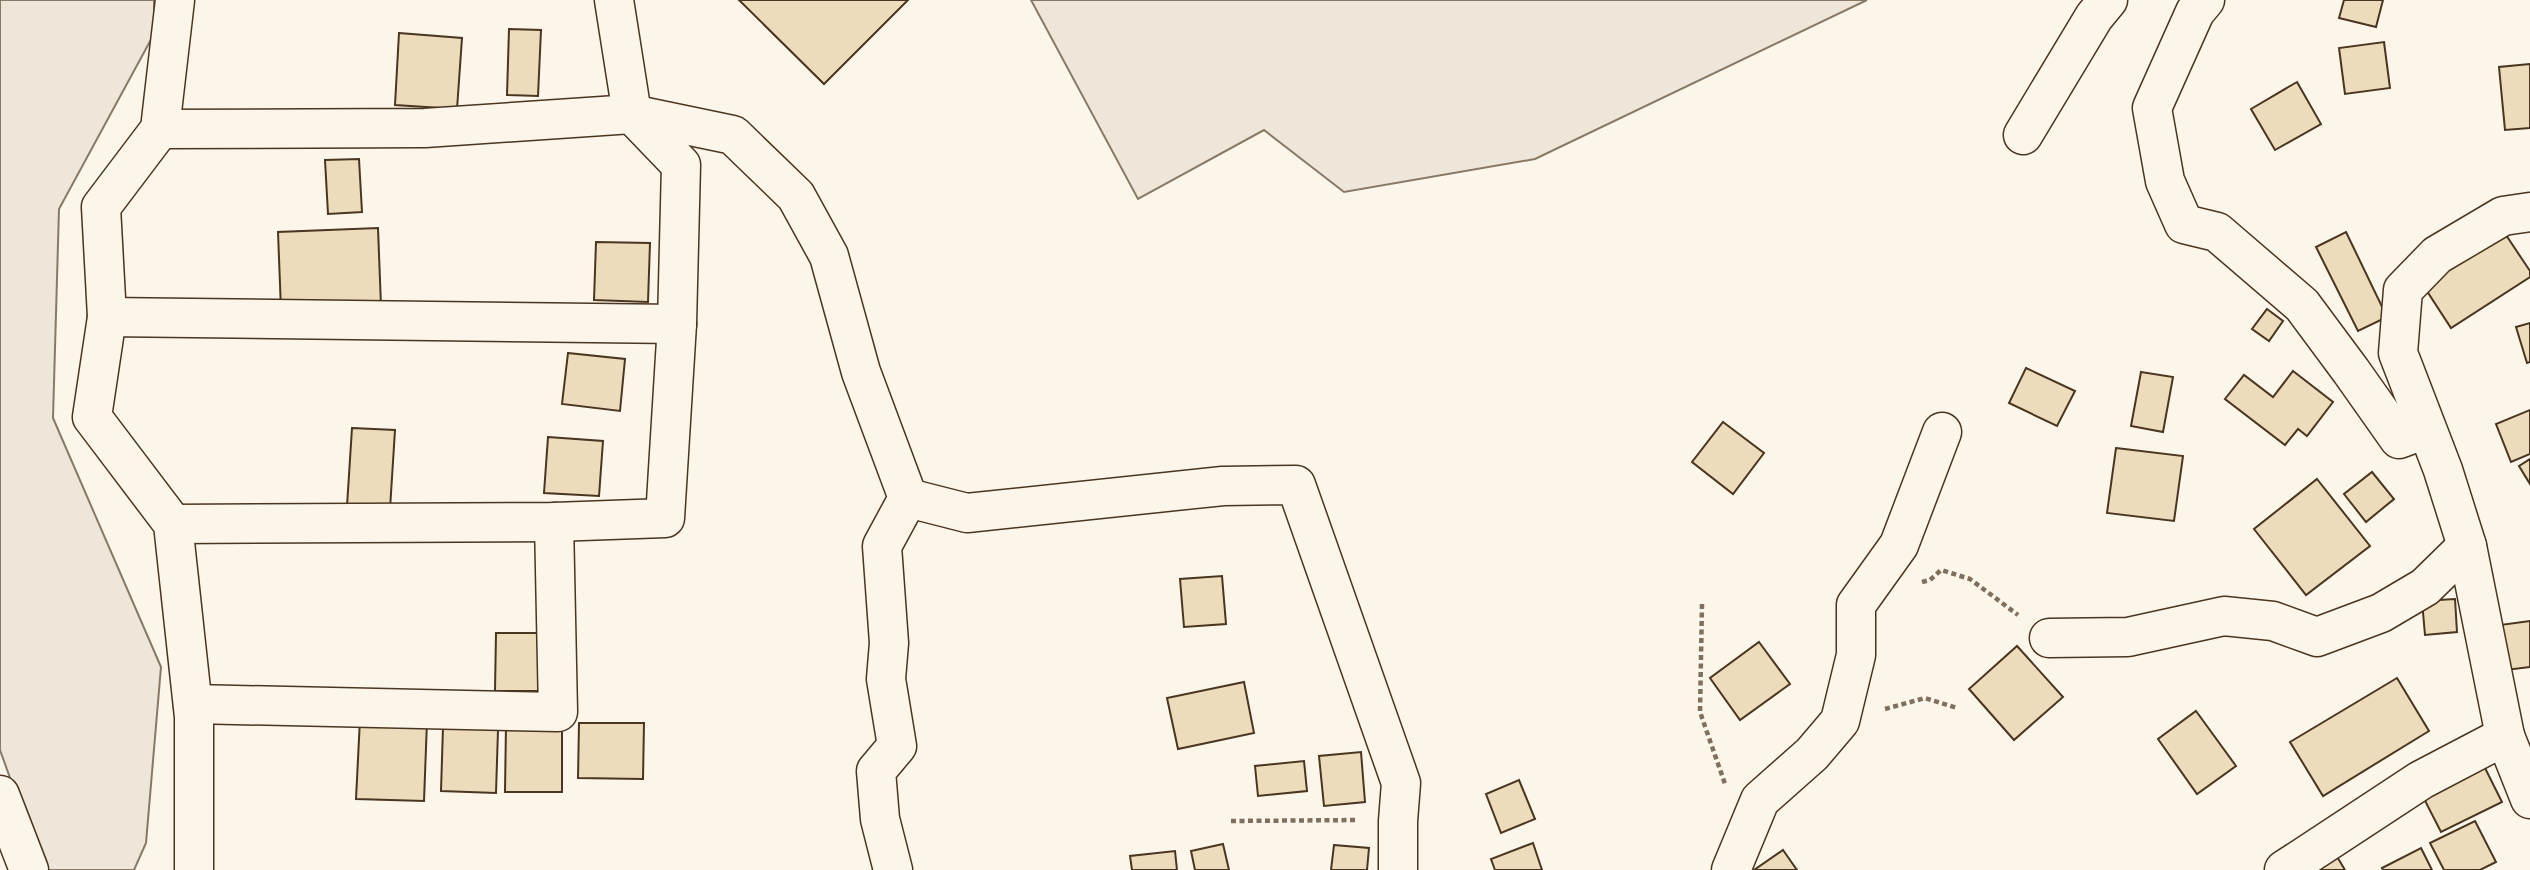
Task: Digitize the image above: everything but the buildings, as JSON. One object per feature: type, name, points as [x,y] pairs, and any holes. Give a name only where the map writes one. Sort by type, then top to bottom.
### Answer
[{"type":"street","points":[[175,0],[159,129],[101,207],[107,317],[92,417],[173,524],[193,704],[194,870]]},
{"type":"street","points":[[173,524],[554,522],[664,518],[677,324],[681,165],[632,114],[614,0]]},
{"type":"street","points":[[2023,135],[2094,18],[2108,0]]},
{"type":"street","points":[[2205,0],[2195,12],[2152,108],[2165,181],[2184,224],[2217,232],[2302,305],[2399,439],[2426,429]]},
{"type":"street","points":[[159,129],[425,128],[632,114],[733,135],[796,196],[829,256],[861,372],[908,498],[881,546],[889,643],[886,679],[897,746],[876,771],[880,819],[892,870]]},
{"type":"street","points":[[2530,212],[2503,216],[2437,255],[2403,290],[2398,353],[2443,470],[2467,546],[2505,736],[2530,799]]},
{"type":"street","points":[[107,317],[677,324]]},
{"type":"street","points":[[1731,870],[1760,800],[1812,754],[1840,721],[1856,655],[1856,605],[1899,545],[1942,432]]},
{"type":"street","points":[[908,498],[967,513],[1223,486],[1296,485],[1401,783],[1398,870]]},
{"type":"street","points":[[193,704],[558,712],[554,522]]},
{"type":"street","points":[[2049,638],[2128,637],[2224,616],[2273,621],[2317,637],[2381,613],[2425,587],[2467,546]]},
{"type":"street","points":[[2284,870],[2421,780],[2505,736]]},
{"type":"street","points":[[0,795],[29,870]]},
{"type":"path","points":[[1917,584],[1930,580],[1941,570],[1970,579],[2049,638]]},
{"type":"path","points":[[1702,604],[1700,712],[1720,773],[1747,833]]},
{"type":"path","points":[[1840,721],[1926,698],[1957,708]]},
{"type":"path","points":[[1231,821],[1398,821]]},
{"type":"shaded area","points":[[0,0],[154,0],[154,34],[59,209],[53,418],[161,667],[146,843],[134,870],[43,870],[0,750]]},
{"type":"shaded area","points":[[1031,0],[1867,0],[1535,159],[1344,192],[1264,130],[1138,199]]}]
